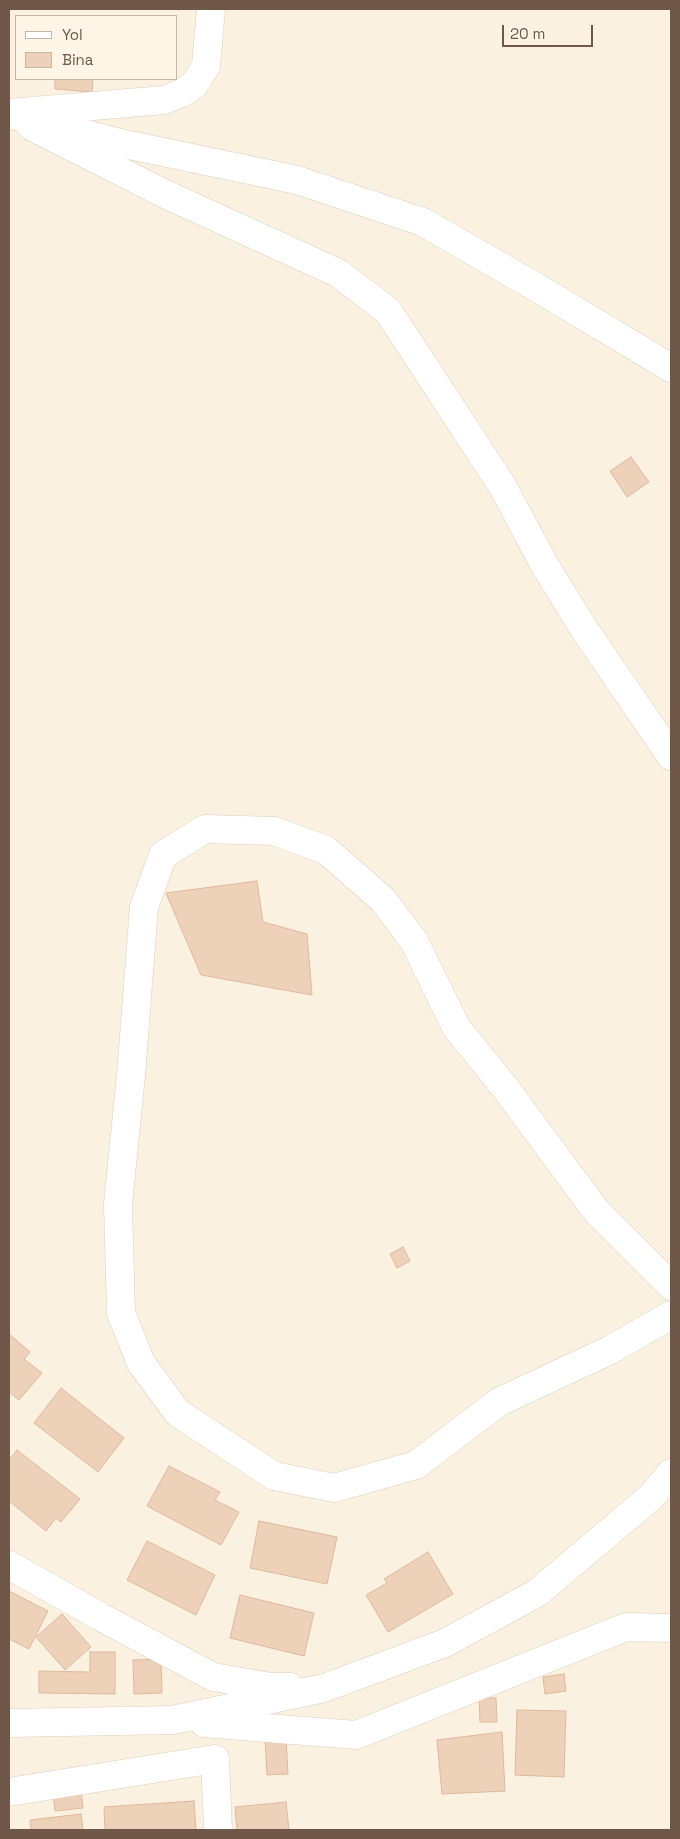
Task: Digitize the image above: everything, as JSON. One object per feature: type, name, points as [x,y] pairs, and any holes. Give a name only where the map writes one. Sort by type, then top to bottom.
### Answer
[{"type":"street","points":[[9,114],[164,100],[182,93],[194,85],[206,66],[211,9]]},
{"type":"street","points":[[9,114],[120,143],[297,180],[423,222],[671,368]]},
{"type":"street","points":[[9,114],[165,194],[338,274],[388,311],[504,487],[544,564],[584,629],[671,756]]},
{"type":"street","points":[[671,1286],[597,1212],[506,1089],[456,1027],[414,941],[383,900],[326,850],[274,830],[205,829],[162,855],[144,907],[131,1075],[118,1204],[121,1313],[141,1363],[178,1413],[274,1476],[334,1488],[416,1465],[499,1402],[610,1350],[671,1315]]},
{"type":"street","points":[[173,1720],[324,1688],[445,1643],[537,1593],[652,1496],[671,1473]]},
{"type":"street","points":[[9,1565],[213,1677],[271,1687],[324,1688]]},
{"type":"street","points":[[9,1723],[173,1720],[356,1735],[626,1627],[671,1628]]},
{"type":"street","points":[[9,1792],[215,1759],[218,1830]]},
{"type":"building","points":[[55,80],[93,80],[92,92],[55,89]]},
{"type":"building","points":[[631,457],[649,482],[627,497],[610,471]]},
{"type":"building","points":[[257,881],[263,922],[307,934],[312,995],[201,975],[166,893]]},
{"type":"building","points":[[403,1247],[410,1261],[397,1268],[390,1254]]},
{"type":"building","points":[[9,1334],[30,1352],[24,1359],[42,1373],[19,1400],[9,1392]]},
{"type":"building","points":[[61,1388],[124,1438],[98,1472],[34,1423]]},
{"type":"building","points":[[17,1450],[80,1499],[61,1522],[56,1518],[46,1531],[9,1501],[9,1460]]},
{"type":"building","points":[[169,1466],[220,1492],[215,1500],[239,1512],[221,1545],[147,1506]]},
{"type":"building","points":[[259,1521],[337,1537],[327,1584],[250,1568]]},
{"type":"building","points":[[147,1541],[215,1575],[196,1615],[127,1580]]},
{"type":"building","points":[[428,1552],[453,1594],[388,1632],[366,1595],[387,1583],[384,1579]]},
{"type":"building","points":[[9,1591],[48,1611],[29,1649],[9,1639]]},
{"type":"building","points":[[240,1595],[314,1613],[304,1656],[230,1638]]},
{"type":"building","points":[[62,1614],[91,1647],[65,1670],[36,1637]]},
{"type":"building","points":[[90,1652],[115,1652],[115,1694],[39,1693],[39,1671],[90,1672]]},
{"type":"building","points":[[161,1659],[162,1693],[134,1694],[133,1660]]},
{"type":"building","points":[[564,1674],[566,1691],[545,1694],[543,1677]]},
{"type":"building","points":[[479,1698],[496,1698],[497,1722],[480,1722]]},
{"type":"building","points":[[517,1710],[566,1711],[564,1777],[515,1775]]},
{"type":"building","points":[[502,1732],[505,1791],[442,1794],[437,1740]]},
{"type":"building","points":[[286,1737],[288,1774],[267,1775],[265,1739]]},
{"type":"building","points":[[81,1790],[83,1808],[55,1811],[53,1794]]},
{"type":"building","points":[[194,1801],[196,1830],[105,1830],[104,1807]]},
{"type":"building","points":[[286,1802],[289,1830],[237,1830],[235,1807]]},
{"type":"building","points":[[81,1814],[83,1830],[31,1830],[30,1820]]}]
